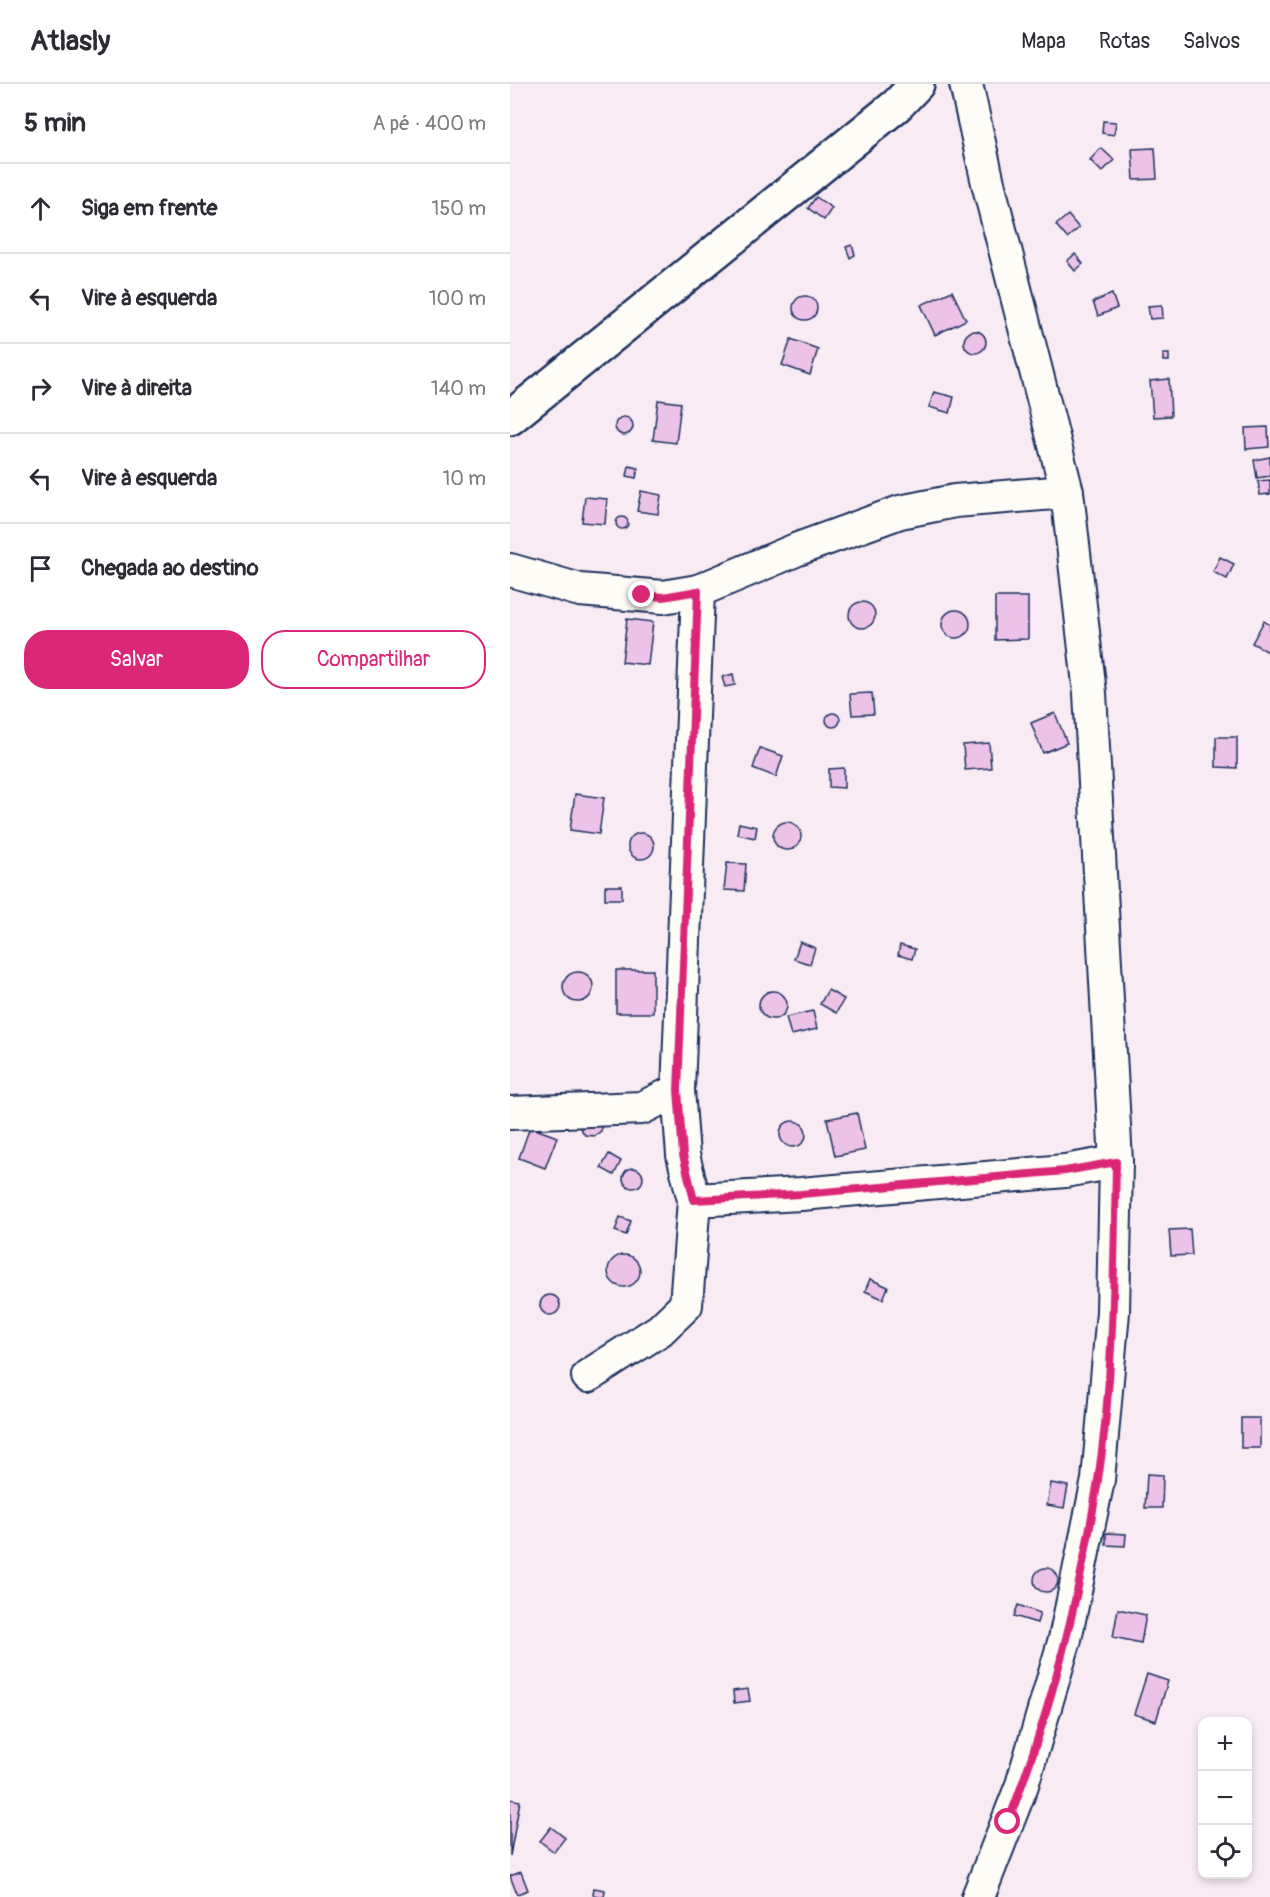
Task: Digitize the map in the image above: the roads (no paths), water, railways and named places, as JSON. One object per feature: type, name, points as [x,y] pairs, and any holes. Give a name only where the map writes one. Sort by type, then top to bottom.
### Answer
[{"type":"street","points":[[510,418],[897,105],[917,84]]},
{"type":"street","points":[[966,84],[988,183],[1067,492],[1090,693],[1116,1162],[1113,1312],[1098,1480],[1065,1639],[1022,1785],[978,1897]]},
{"type":"street","points":[[510,570],[580,590],[663,597],[698,591],[798,549],[900,512],[955,501],[1067,492]]},
{"type":"street","points":[[588,1376],[660,1330],[686,1305],[694,1200],[681,1137],[678,1090],[698,591]]},
{"type":"street","points":[[510,1113],[642,1108],[678,1090]]},
{"type":"street","points":[[642,1108],[681,1137]]},
{"type":"street","points":[[694,1200],[801,1194],[1065,1171],[1116,1162]]}]
